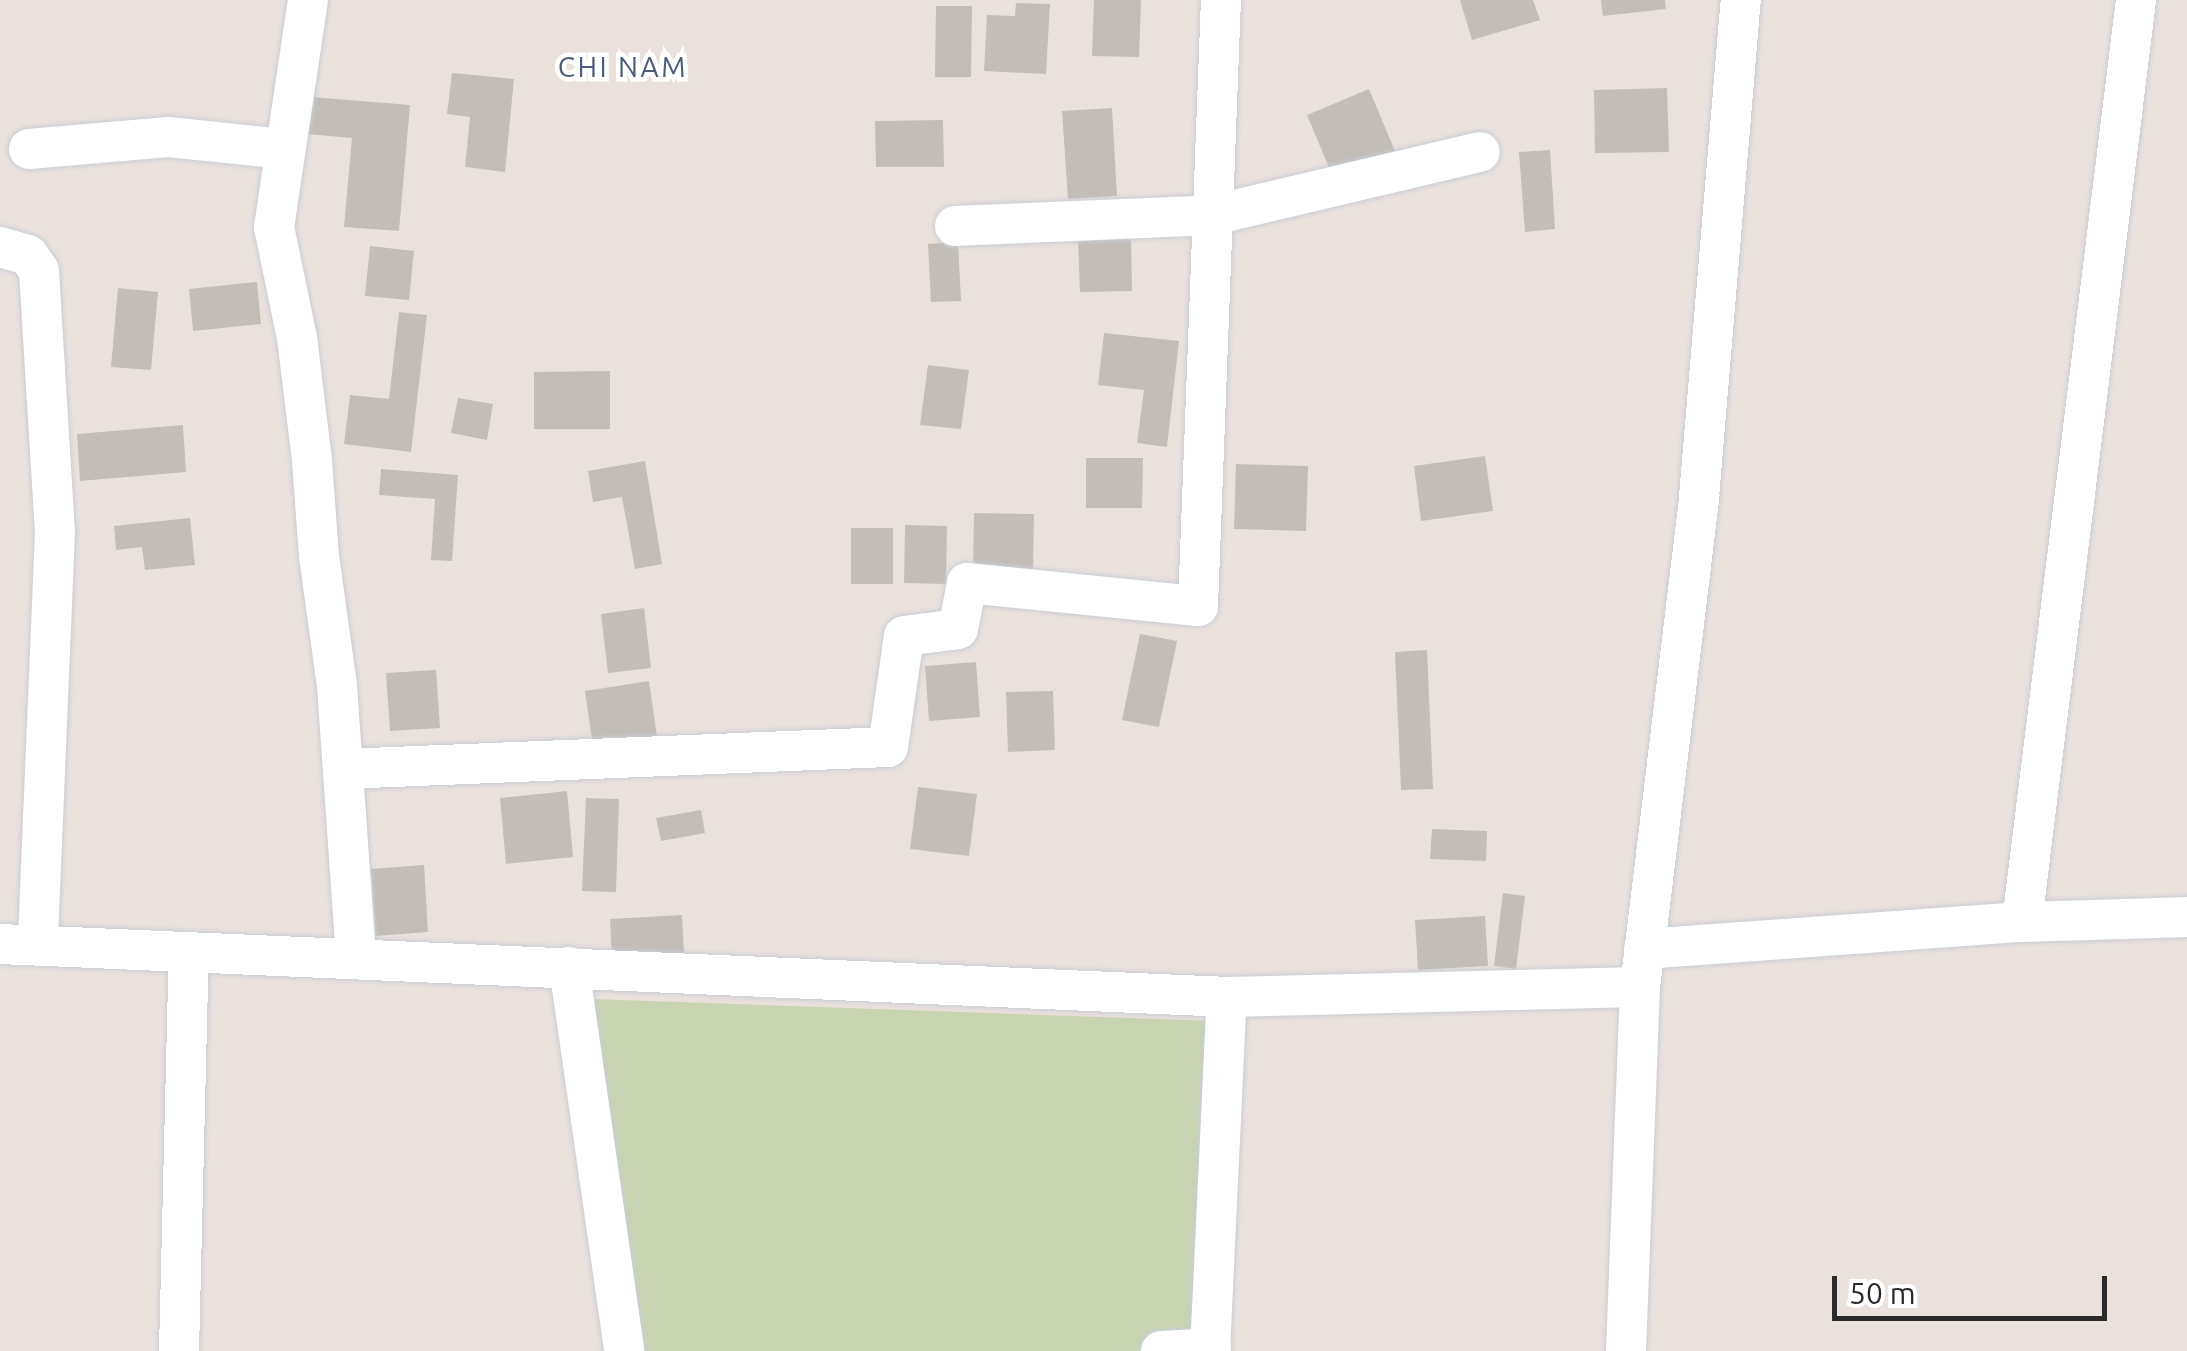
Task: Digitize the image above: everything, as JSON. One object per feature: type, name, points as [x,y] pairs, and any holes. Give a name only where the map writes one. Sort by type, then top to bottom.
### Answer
[{"type":"street","points":[[308,0],[274,227],[306,408],[342,769],[356,958]]},
{"type":"street","points":[[342,769],[888,746],[904,636],[958,629],[967,584],[1198,606],[1221,0]]},
{"type":"street","points":[[1626,1351],[1642,968],[1700,497],[1741,0]]},
{"type":"street","points":[[2022,922],[2136,0]]},
{"type":"street","points":[[30,148],[168,136],[285,149]]},
{"type":"street","points":[[955,226],[1212,215],[1480,152]]},
{"type":"street","points":[[0,247],[28,255],[39,271],[56,532],[19,945],[1227,997],[1642,968],[2022,922],[2187,917]]},
{"type":"street","points":[[179,1351],[188,952]]},
{"type":"street","points":[[569,967],[624,1351]]},
{"type":"street","points":[[1160,1351],[1210,1350],[1227,997]]},
{"type":"green space","points":[[592,999],[1214,1021],[1200,1351],[632,1351]]},
{"type":"building","points":[[1094,0],[1141,0],[1139,57],[1092,56]]},
{"type":"building","points":[[1460,0],[1533,0],[1540,20],[1472,40]]},
{"type":"building","points":[[1601,0],[1665,0],[1666,9],[1603,16]]},
{"type":"building","points":[[1016,3],[1050,4],[1046,74],[984,71],[987,15],[1015,16]]},
{"type":"building","points":[[936,6],[972,6],[971,77],[935,77]]},
{"type":"building","points":[[452,73],[514,79],[505,172],[465,167],[470,117],[447,114]]},
{"type":"building","points":[[1667,88],[1669,152],[1595,153],[1594,90]]},
{"type":"building","points":[[1369,89],[1395,151],[1333,177],[1307,115]]},
{"type":"building","points":[[311,97],[410,105],[399,231],[344,227],[352,138],[307,134]]},
{"type":"building","points":[[1112,108],[1117,196],[1068,199],[1062,111]]},
{"type":"building","points":[[943,120],[944,167],[876,167],[875,121]]},
{"type":"building","points":[[1550,150],[1555,229],[1525,232],[1519,152]]},
{"type":"building","points":[[1131,239],[1132,291],[1080,292],[1078,241]]},
{"type":"building","points":[[958,242],[961,301],[931,302],[928,244]]},
{"type":"building","points":[[370,246],[414,251],[409,300],[365,296]]},
{"type":"building","points":[[257,282],[261,324],[193,331],[189,289]]},
{"type":"building","points":[[118,288],[158,292],[151,370],[111,367]]},
{"type":"building","points":[[399,312],[427,315],[411,452],[344,444],[350,395],[389,399]]},
{"type":"building","points":[[1104,333],[1179,341],[1167,447],[1137,443],[1144,390],[1098,385]]},
{"type":"building","points":[[928,365],[969,370],[961,429],[920,425]]},
{"type":"building","points":[[610,371],[610,429],[534,429],[534,372]]},
{"type":"building","points":[[458,398],[493,404],[487,440],[451,433]]},
{"type":"building","points":[[183,425],[186,472],[80,481],[77,434]]},
{"type":"building","points":[[1485,456],[1493,511],[1421,521],[1414,466]]},
{"type":"building","points":[[1086,458],[1143,458],[1142,508],[1086,508]]},
{"type":"building","points":[[645,461],[662,564],[635,569],[622,497],[593,502],[588,471]]},
{"type":"building","points":[[1236,464],[1308,466],[1306,531],[1234,529]]},
{"type":"building","points":[[381,469],[458,475],[452,561],[431,560],[435,499],[379,495]]},
{"type":"building","points":[[974,513],[1034,514],[1033,572],[973,570]]},
{"type":"building","points":[[190,518],[195,565],[145,570],[142,547],[116,550],[114,526]]},
{"type":"building","points":[[905,525],[947,526],[946,584],[904,583]]},
{"type":"building","points":[[851,528],[893,528],[893,584],[851,584]]},
{"type":"building","points":[[644,608],[651,668],[608,673],[601,614]]},
{"type":"building","points":[[1140,634],[1177,641],[1159,727],[1122,720]]},
{"type":"building","points":[[1427,650],[1433,789],[1401,790],[1395,652]]},
{"type":"building","points":[[976,662],[980,717],[929,721],[925,666]]},
{"type":"building","points":[[436,670],[440,728],[390,731],[386,673]]},
{"type":"building","points":[[649,681],[657,737],[593,747],[585,691]]},
{"type":"building","points":[[1053,691],[1055,750],[1008,752],[1006,692]]},
{"type":"building","points":[[918,787],[977,794],[969,856],[910,849]]},
{"type":"building","points":[[567,791],[573,857],[506,864],[500,798]]},
{"type":"building","points":[[586,798],[619,799],[616,892],[582,891]]},
{"type":"building","points":[[701,810],[705,833],[661,841],[656,818]]},
{"type":"building","points":[[1432,829],[1487,831],[1486,861],[1430,859]]},
{"type":"building","points":[[424,865],[428,932],[376,936],[371,869]]},
{"type":"building","points":[[1503,893],[1525,896],[1516,969],[1494,966]]},
{"type":"building","points":[[682,915],[684,953],[612,957],[610,919]]},
{"type":"building","points":[[1485,916],[1488,966],[1418,970],[1415,920]]},
{"type":"district","name":"CHI NAM","points":[[623,67]]}]
